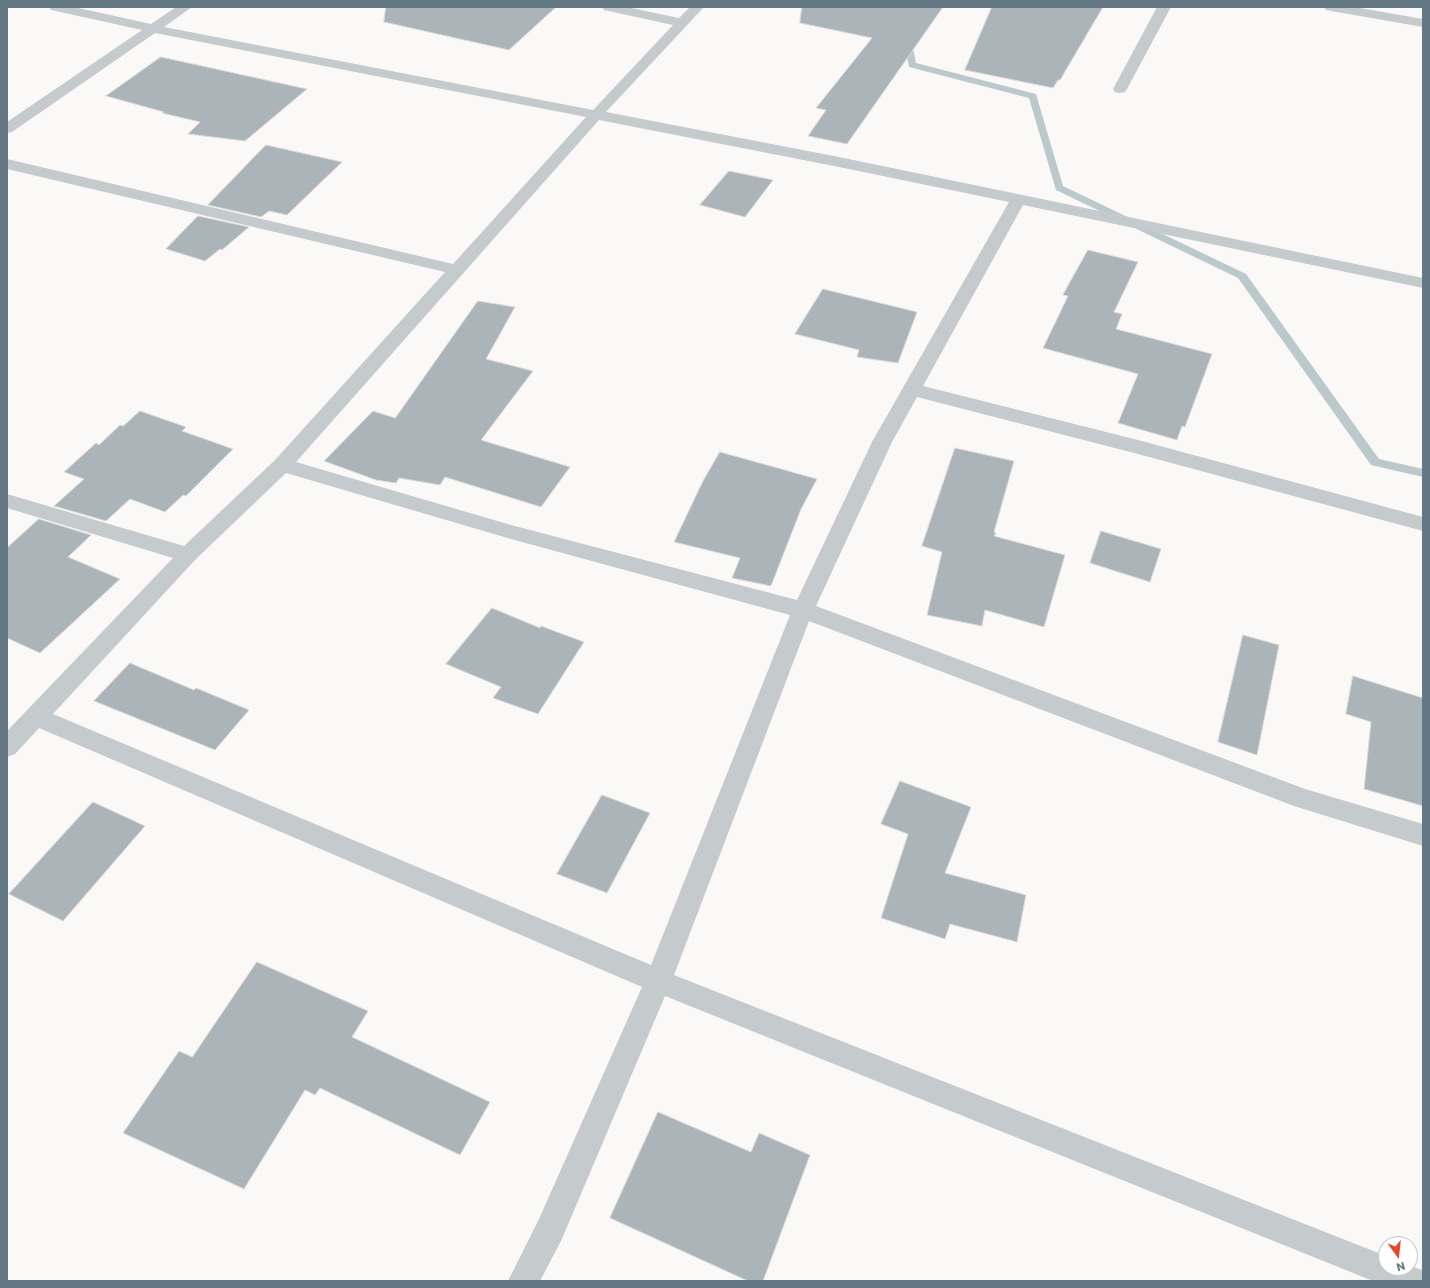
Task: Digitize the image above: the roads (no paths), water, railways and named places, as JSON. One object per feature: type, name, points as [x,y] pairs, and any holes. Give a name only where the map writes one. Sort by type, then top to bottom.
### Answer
[{"type":"street","points":[[56,7],[153,29],[595,116],[839,162],[1423,283]]},
{"type":"street","points":[[7,129],[185,7]]},
{"type":"street","points":[[609,7],[682,23]]},
{"type":"street","points":[[7,747],[37,717],[188,555],[282,465],[595,116],[697,7]]},
{"type":"street","points":[[1120,89],[1164,7]]},
{"type":"street","points":[[1331,7],[1423,22]]},
{"type":"street","points":[[7,164],[458,270]]},
{"type":"street","points":[[523,1281],[550,1230],[658,981],[803,610],[882,442],[1018,200]]},
{"type":"street","points":[[912,390],[1138,447],[1423,524]]},
{"type":"street","points":[[282,465],[511,532],[803,610],[1303,799],[1423,835]]},
{"type":"street","points":[[7,501],[188,555]]},
{"type":"street","points":[[37,717],[658,981],[1410,1281]]},
{"type":"waterway","points":[[901,7],[912,65],[1033,96],[1059,188],[1242,276],[1375,462],[1423,473]]}]
